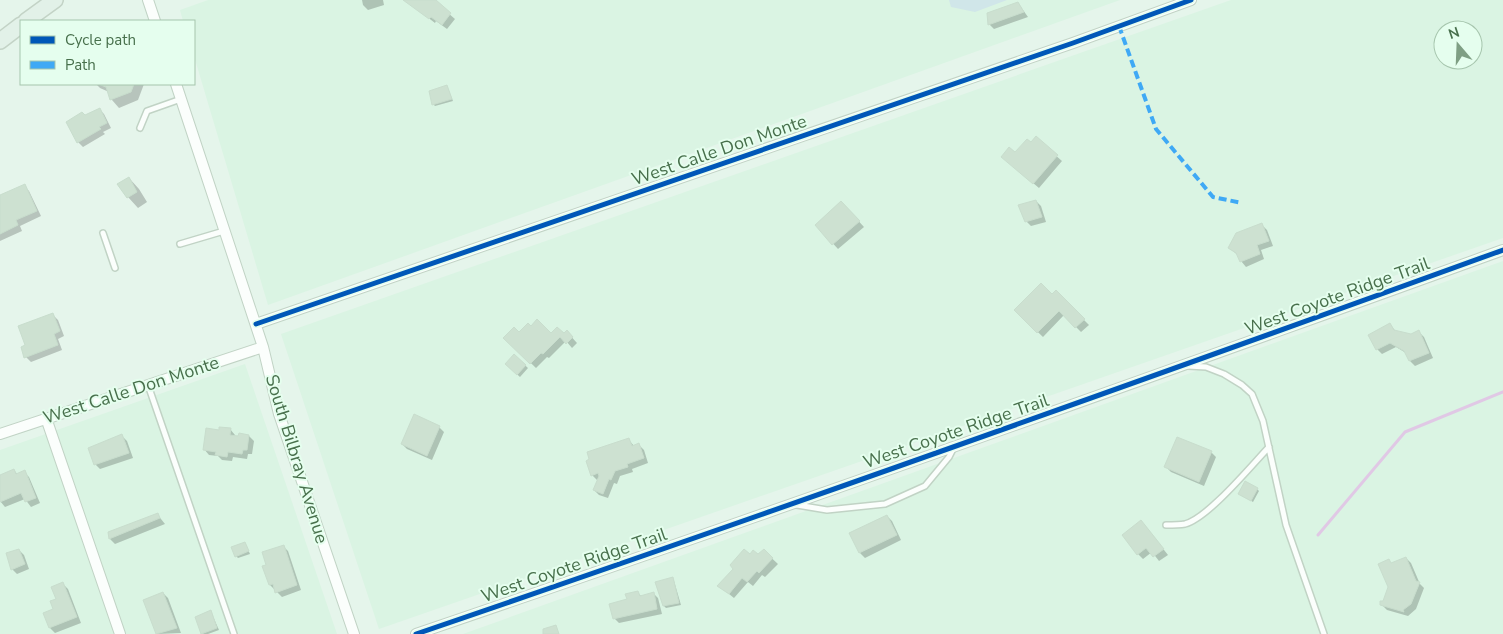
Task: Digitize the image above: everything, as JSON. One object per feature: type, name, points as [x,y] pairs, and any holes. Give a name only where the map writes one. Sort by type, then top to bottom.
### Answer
[{"type":"main road","points":[[27,20],[55,0]]},
{"type":"main road","points":[[0,41],[20,26]]},
{"type":"street","name":"West Calle Don Monte","points":[[256,324],[1073,43],[1191,0]]},
{"type":"street","points":[[151,1],[156,20]]},
{"type":"street","name":"South Bilbray Avenue","points":[[176,85],[256,324],[279,414],[354,634]]},
{"type":"street","name":"West Coyote Ridge Trail","points":[[416,634],[792,504],[1503,250]]},
{"type":"street","name":"West Calle Don Monte","points":[[0,434],[263,347]]},
{"type":"street","points":[[46,418],[120,634]]},
{"type":"lane","points":[[140,128],[147,112],[181,99]]},
{"type":"lane","points":[[180,244],[225,231]]},
{"type":"lane","points":[[103,233],[115,268]]},
{"type":"lane","points":[[1182,366],[1206,368],[1224,374],[1242,385],[1252,394],[1263,422],[1286,525],[1324,634]]},
{"type":"lane","points":[[148,385],[234,634]]},
{"type":"lane","points":[[792,504],[827,510],[885,504],[925,486],[949,457],[955,446]]},
{"type":"lane","points":[[1166,525],[1186,524],[1200,516],[1221,498],[1268,447]]},
{"type":"shaded area","points":[[208,0],[1120,0],[268,305],[195,59],[195,20],[183,20],[180,10]]},
{"type":"shaded area","points":[[949,0],[1007,0],[975,12],[951,7]]},
{"type":"shaded area","points":[[1231,0],[1503,0],[1503,238],[379,629],[281,334]]},
{"type":"shaded area","points":[[1503,261],[1503,634],[463,634]]},
{"type":"shaded area","points":[[245,364],[337,634],[0,634],[0,450]]},
{"type":"building","points":[[403,0],[436,0],[451,13],[442,25],[431,17],[429,19]]},
{"type":"building","points":[[1018,2],[1024,12],[988,25],[987,13]]},
{"type":"building","points":[[101,85],[134,85],[131,92],[110,100],[106,87]]},
{"type":"building","points":[[447,85],[452,99],[432,105],[429,91]]},
{"type":"building","points":[[100,108],[107,123],[99,127],[101,129],[77,143],[66,122],[82,112],[85,115]]},
{"type":"building","points":[[1036,136],[1058,155],[1033,184],[1001,157],[1009,147],[1015,152],[1027,139],[1031,142]]},
{"type":"building","points":[[129,177],[137,192],[127,198],[117,184]]},
{"type":"building","points":[[25,184],[37,211],[16,220],[18,225],[0,234],[0,195]]},
{"type":"building","points":[[1036,200],[1042,217],[1025,222],[1018,205]]},
{"type":"building","points":[[841,201],[860,221],[832,245],[815,225]]},
{"type":"building","points":[[1262,223],[1269,241],[1257,245],[1260,254],[1240,262],[1236,253],[1228,248],[1236,233]]},
{"type":"building","points":[[1041,283],[1052,294],[1056,290],[1085,319],[1075,328],[1059,311],[1037,333],[1014,310]]},
{"type":"building","points":[[53,313],[60,331],[54,334],[58,345],[24,358],[21,347],[25,345],[18,326]]},
{"type":"building","points":[[537,319],[551,333],[557,327],[564,333],[567,330],[573,337],[566,344],[560,337],[530,364],[503,338],[514,327],[519,332],[528,323],[531,326]]},
{"type":"building","points":[[1390,323],[1394,330],[1411,334],[1419,330],[1429,353],[1409,361],[1404,351],[1390,343],[1376,350],[1368,335]]},
{"type":"building","points":[[514,354],[526,365],[517,375],[505,364]]},
{"type":"building","points":[[414,414],[440,426],[427,456],[401,444]]},
{"type":"building","points":[[219,427],[231,428],[230,435],[238,436],[239,433],[249,435],[247,450],[243,450],[242,454],[228,452],[227,457],[215,455],[216,452],[203,450],[206,428],[219,430]]},
{"type":"building","points":[[122,434],[129,453],[94,465],[88,448]]},
{"type":"building","points":[[1177,437],[1212,451],[1199,482],[1164,467]]},
{"type":"building","points":[[629,438],[632,446],[639,443],[644,458],[627,464],[628,467],[615,471],[611,480],[609,479],[603,494],[593,490],[599,476],[598,473],[591,476],[586,461],[589,459],[587,452]]},
{"type":"building","points":[[14,469],[16,474],[25,470],[36,498],[25,502],[21,493],[0,502],[0,475]]},
{"type":"building","points":[[1245,481],[1258,488],[1251,501],[1238,494]]},
{"type":"building","points":[[158,513],[160,518],[109,539],[108,532]]},
{"type":"building","points":[[887,515],[897,535],[859,553],[849,533]]},
{"type":"building","points":[[1141,520],[1164,549],[1153,557],[1146,548],[1137,555],[1122,535]]},
{"type":"building","points":[[245,542],[249,551],[235,557],[231,547]]},
{"type":"building","points":[[284,545],[297,585],[275,593],[273,584],[269,585],[262,566],[266,565],[262,552]]},
{"type":"building","points":[[19,549],[25,564],[11,570],[6,553]]},
{"type":"building","points":[[744,549],[750,554],[753,550],[758,554],[764,549],[773,558],[759,573],[757,571],[747,582],[742,578],[729,594],[717,586],[733,569],[730,565]]},
{"type":"building","points":[[1406,557],[1416,581],[1420,582],[1411,604],[1403,610],[1404,612],[1380,605],[1380,601],[1383,601],[1388,587],[1378,564],[1389,559],[1391,563]]},
{"type":"building","points":[[673,577],[679,603],[663,606],[655,582]]},
{"type":"building","points":[[63,582],[77,617],[49,628],[43,613],[53,609],[50,601],[56,599],[51,587]]},
{"type":"building","points":[[638,591],[640,596],[654,592],[657,609],[613,619],[609,604],[627,599],[625,594]]},
{"type":"building","points":[[163,592],[177,628],[156,634],[143,600]]},
{"type":"building","points":[[211,610],[217,628],[201,634],[195,617]]},
{"type":"building","points":[[556,625],[559,634],[543,634],[543,629]]},
{"type":"waterway","points":[[1318,535],[1405,432],[1503,392]]},
{"type":"marked path","points":[[1119,26],[1156,129],[1213,197],[1242,203]]},
{"type":"cycle path","points":[[256,324],[1073,43],[1191,0]]},
{"type":"cycle path","points":[[416,634],[960,445],[1503,250]]}]
